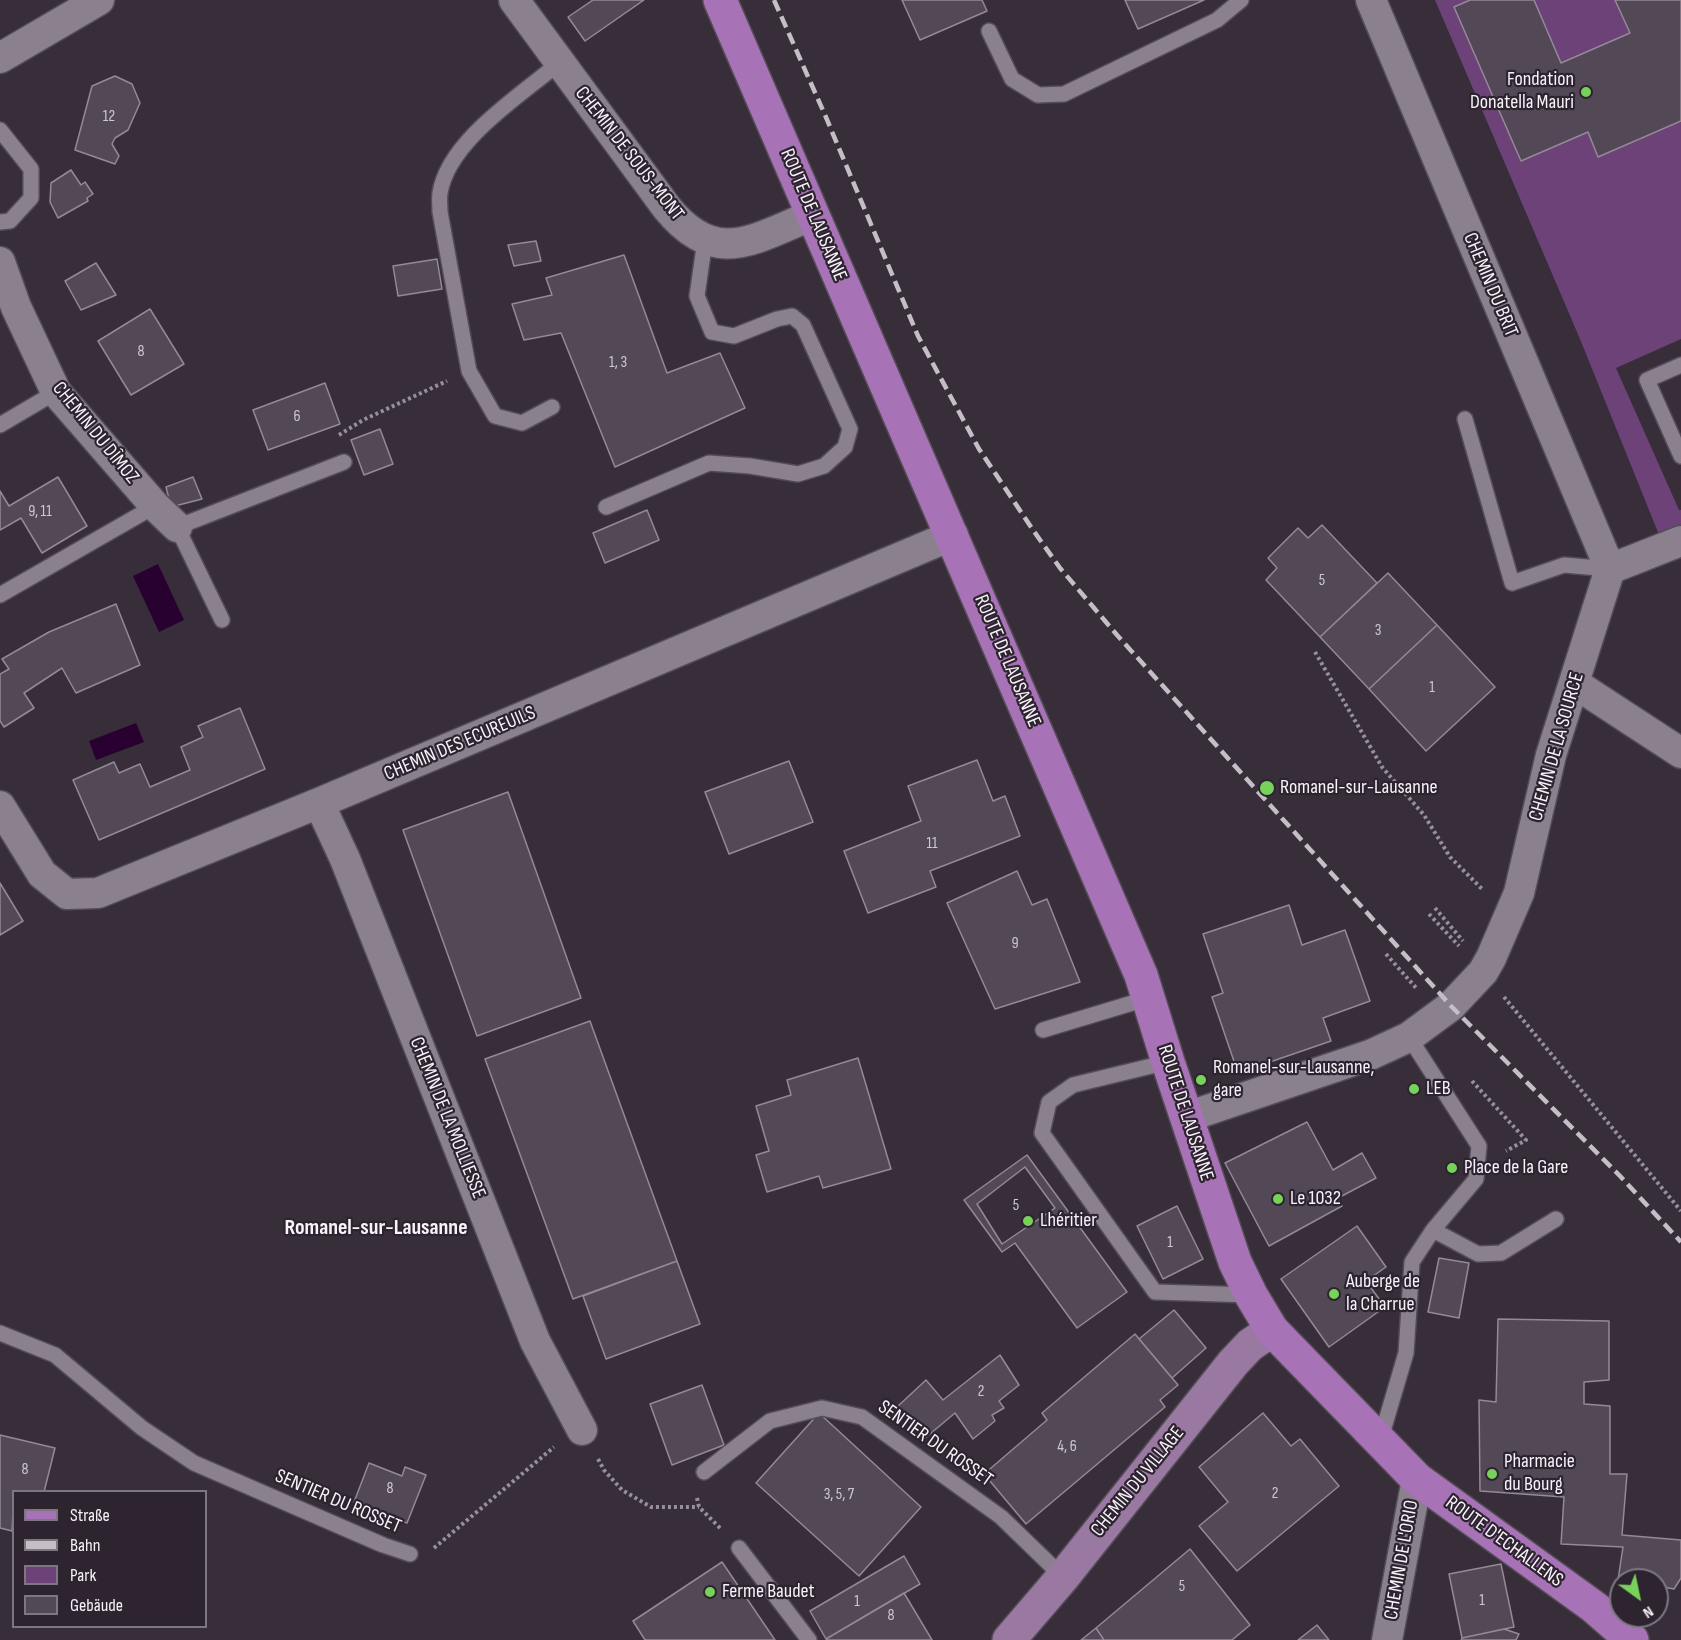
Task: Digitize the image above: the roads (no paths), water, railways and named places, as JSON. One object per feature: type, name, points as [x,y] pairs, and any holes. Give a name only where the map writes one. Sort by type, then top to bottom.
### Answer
[{"type":"main road","name":"ROUTE DE LAUSANNE","points":[[720,0],[1142,975],[1168,1062],[1235,1262],[1272,1330]]},
{"type":"main road","name":"ROUTE D'ECHALLENS","points":[[1272,1330],[1417,1479],[1594,1607],[1632,1640]]},
{"type":"street","points":[[0,58],[99,0]]},
{"type":"street","name":"CHEMIN DE SOUS-MONT","points":[[514,0],[678,220],[692,233],[705,240]]},
{"type":"street","name":"CHEMIN DU BRIT","points":[[1371,0],[1610,569]]},
{"type":"street","points":[[705,240],[717,243],[745,241],[813,215]]},
{"type":"street","name":"CHEMIN DU DÎMOZ","points":[[0,262],[16,307],[56,392],[155,506],[177,527]]},
{"type":"street","name":"CHEMIN DES ECUREUILS","points":[[0,806],[42,874],[67,894],[98,893],[319,803],[953,535]]},
{"type":"street","points":[[1610,569],[1681,542]]},
{"type":"street","name":"CHEMIN DE LA SOURCE","points":[[1409,1037],[1440,1015],[1473,970],[1491,958],[1519,893],[1551,755],[1610,569]]},
{"type":"street","points":[[1574,683],[1681,753]]},
{"type":"street","name":"CHEMIN DE LA MOLLIESSE","points":[[319,803],[345,859],[535,1341],[582,1430]]},
{"type":"street","points":[[1186,1117],[1370,1055],[1409,1037]]},
{"type":"street","name":"CHEMIN DU VILLAGE","points":[[1009,1640],[1233,1363],[1250,1345],[1272,1330]]},
{"type":"street","name":"CHEMIN DE L'ORIO","points":[[1387,1640],[1417,1479]]},
{"type":"lane","points":[[988,32],[1012,79],[1038,95],[1064,94],[1217,20],[1241,0]]},
{"type":"lane","points":[[552,407],[522,423],[495,416],[469,371],[440,212],[440,193],[452,164],[462,148],[479,129],[560,63]]},
{"type":"lane","points":[[0,130],[31,169],[31,198],[10,221],[0,222]]},
{"type":"lane","points":[[606,507],[709,463],[750,466],[798,474],[824,466],[845,447],[850,429],[803,325],[792,316],[777,319],[734,336],[712,332],[697,296],[705,240]]},
{"type":"lane","points":[[1681,365],[1647,380],[1681,456]]},
{"type":"lane","points":[[0,425],[56,392]]},
{"type":"lane","points":[[1465,419],[1512,582],[1564,565],[1610,569]]},
{"type":"lane","points":[[222,620],[177,527],[344,462]]},
{"type":"lane","points":[[0,595],[155,506]]},
{"type":"lane","points":[[1043,1030],[1149,998]]},
{"type":"lane","points":[[1380,1441],[1406,1353],[1412,1262],[1433,1230],[1476,1179],[1479,1146],[1409,1037]]},
{"type":"lane","points":[[1168,1062],[1073,1085],[1049,1102],[1042,1133],[1155,1292],[1251,1295]]},
{"type":"lane","points":[[1433,1230],[1478,1254],[1501,1253],[1556,1219]]},
{"type":"lane","name":"SENTIER DU ROSSET","points":[[0,1333],[55,1355],[142,1428],[194,1463],[383,1545],[410,1554]]},
{"type":"lane","name":"SENTIER DU ROSSET","points":[[704,1472],[770,1421],[822,1408],[862,1417],[1001,1517],[1063,1576]]},
{"type":"lane","points":[[739,1548],[809,1640]]},
{"type":"railway","points":[[774,0],[918,336],[979,449],[1060,568],[1117,635],[1451,1006],[1620,1176],[1681,1242]]},
{"type":"place","name":"Fondation Donatella Mauri","points":[[1586,92]]},
{"type":"place","name":"Romanel-sur-Lausanne","points":[[1267,788]]},
{"type":"place","name":"Romanel-sur-Lausanne, gare","points":[[1201,1080]]},
{"type":"place","name":"LEB","points":[[1414,1089]]},
{"type":"place","name":"Place de la Gare","points":[[1452,1168]]},
{"type":"place","name":"Le 1032","points":[[1278,1199]]},
{"type":"place","name":"Lhéritier","points":[[1028,1221]]},
{"type":"place","name":"Auberge de la Charrue","points":[[1334,1294]]},
{"type":"place","name":"Pharmacie du Bourg","points":[[1492,1474]]},
{"type":"place","name":"Ferme Baudet","points":[[710,1592]]},
{"type":"district","name":"Romanel-sur-Lausanne","points":[[376,1228]]}]
